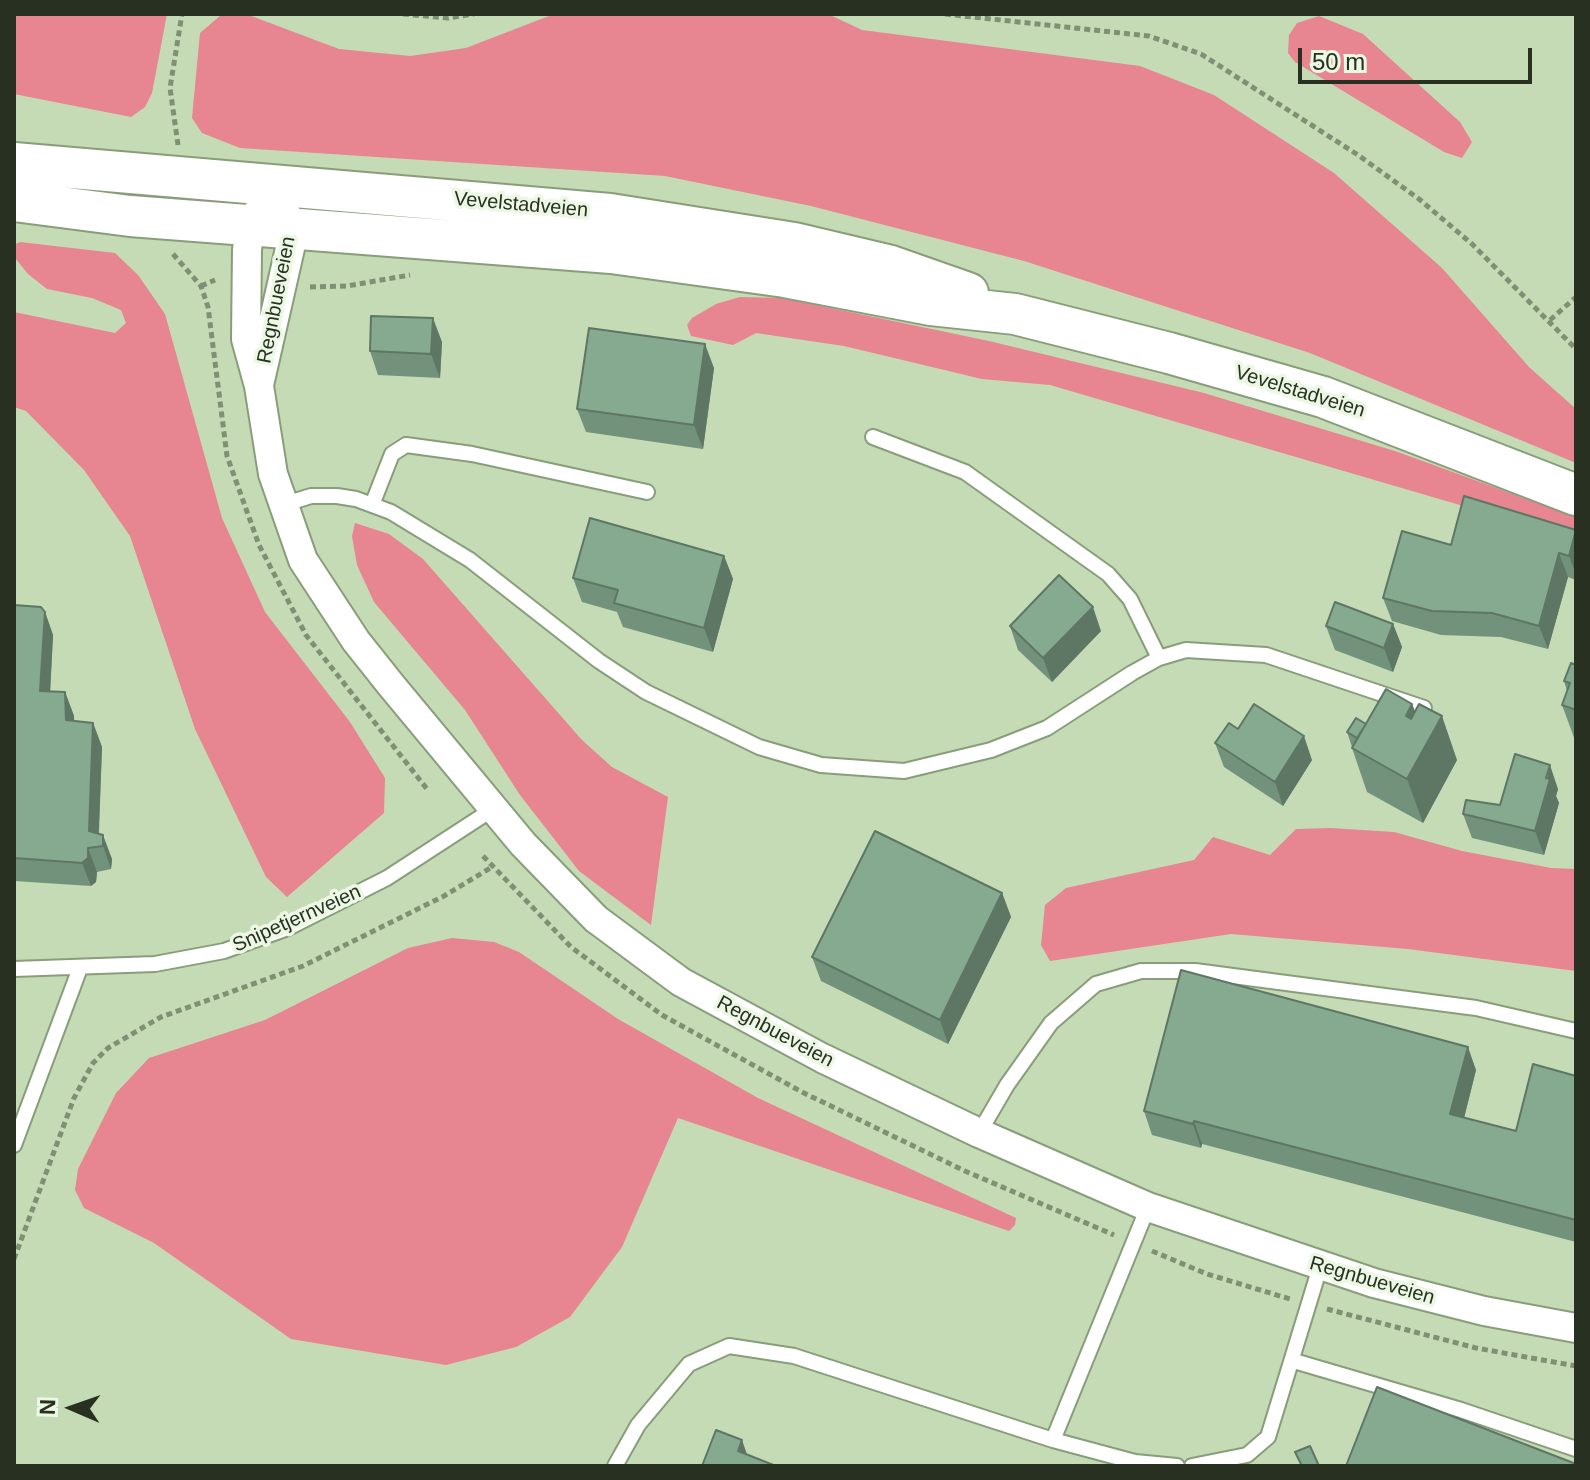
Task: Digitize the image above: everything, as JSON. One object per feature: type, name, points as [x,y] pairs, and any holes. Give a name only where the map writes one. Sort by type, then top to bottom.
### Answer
[{"type":"main road","name":"Vevelstadveien","points":[[14,163],[540,206],[735,232],[891,266],[941,281],[1015,314],[1323,397],[1576,495]]},
{"type":"main road","name":"Vevelstadveien","points":[[14,201],[130,216],[627,254],[771,275],[931,305],[1015,314]]},
{"type":"street","name":"Regnbueveien","points":[[275,186],[250,224],[244,282],[246,339],[259,386],[266,443],[282,505],[303,560],[349,631],[493,809],[596,919],[681,982],[822,1058],[979,1133],[1148,1207],[1320,1267],[1484,1311],[1576,1328]]},
{"type":"street","name":"Regnbueveien","points":[[259,386],[279,311],[291,244],[291,226],[275,186]]},
{"type":"lane","points":[[873,437],[965,472],[1108,574],[1138,612],[1159,658]]},
{"type":"lane","points":[[372,505],[392,454],[406,445],[472,454],[647,492]]},
{"type":"lane","points":[[282,505],[324,496],[356,499],[426,530],[470,560],[599,661],[646,692],[759,747],[821,765],[904,771],[991,750],[1047,728],[1159,658],[1186,650],[1266,655],[1424,708]]},
{"type":"lane","name":"Snipetjernveien","points":[[14,969],[80,968],[186,959],[224,951],[278,932],[387,878],[493,809]]},
{"type":"lane","points":[[14,1145],[80,968]]},
{"type":"lane","points":[[979,1133],[1007,1085],[1051,1023],[1096,984],[1141,971],[1195,971],[1476,1008],[1576,1031]]},
{"type":"lane","points":[[1053,1440],[1148,1207]]},
{"type":"lane","points":[[1192,1466],[1247,1455],[1268,1437],[1294,1361],[1320,1267]]},
{"type":"lane","points":[[615,1466],[638,1425],[689,1364],[729,1346],[794,1356],[1053,1440],[1135,1462],[1177,1466]]},
{"type":"lane","points":[[1294,1361],[1461,1410],[1576,1449]]},
{"type":"path","points":[[178,158],[170,88],[182,14]]},
{"type":"path","points":[[403,14],[448,18],[474,14]]},
{"type":"path","points":[[945,14],[1137,34],[1201,54],[1358,155],[1419,199],[1472,244],[1576,349]]},
{"type":"path","points":[[305,287],[347,286],[417,274]]},
{"type":"path","points":[[201,286],[215,280]]},
{"type":"path","points":[[1550,320],[1576,297]]},
{"type":"path","points":[[14,1259],[74,1098],[93,1063],[108,1048],[161,1017],[317,959],[444,896],[492,867]]},
{"type":"shaded area","points":[[14,14],[167,14],[152,93],[145,107],[131,117],[14,94]]},
{"type":"shaded area","points":[[246,14],[339,49],[410,56],[466,48],[554,14],[828,14],[862,30],[1140,66],[1214,95],[1334,173],[1442,268],[1529,367],[1576,409],[1576,463],[1310,353],[1024,261],[811,206],[665,176],[240,148],[202,133],[192,118],[200,33],[221,15]]},
{"type":"shaded area","points":[[1319,16],[1363,34],[1460,122],[1472,142],[1462,158],[1444,152],[1295,62],[1288,53],[1289,35],[1297,23]]},
{"type":"shaded area","points":[[20,242],[115,253],[138,275],[165,314],[222,518],[265,612],[350,722],[385,778],[384,813],[287,897],[266,877],[195,729],[130,536],[84,470],[26,411],[14,407],[14,312],[115,333],[126,323],[121,310],[92,298],[47,289],[28,274],[15,258],[14,245]]},
{"type":"shaded area","points":[[740,297],[783,298],[989,341],[1204,393],[1398,452],[1576,517],[1576,539],[1050,385],[982,379],[844,346],[756,333],[733,345],[691,336],[687,325],[692,318],[716,304]]},
{"type":"shaded area","points":[[355,523],[389,534],[423,559],[582,740],[612,767],[668,797],[651,925],[579,871],[520,795],[465,710],[374,602],[357,565],[352,536]]},
{"type":"shaded area","points":[[1296,829],[1394,832],[1462,851],[1551,868],[1576,869],[1576,971],[1408,949],[1231,934],[1050,961],[1041,945],[1045,905],[1066,888],[1194,860],[1213,837],[1270,855]]},
{"type":"shaded area","points":[[452,938],[494,942],[519,952],[618,1019],[758,1098],[1016,1218],[1015,1225],[1009,1231],[678,1118],[622,1247],[570,1317],[516,1347],[446,1365],[291,1339],[154,1243],[84,1208],[75,1190],[78,1169],[116,1093],[149,1058],[265,1020],[408,948]]},
{"type":"building","points":[[371,316],[433,318],[431,354],[370,351]]},
{"type":"building","points":[[589,328],[705,344],[694,425],[577,409]]},
{"type":"building","points":[[1464,496],[1576,530],[1569,556],[1559,553],[1539,626],[1492,613],[1432,611],[1383,598],[1402,531],[1451,545]]},
{"type":"building","points":[[590,518],[724,556],[704,628],[614,603],[618,590],[573,578]]},
{"type":"building","points":[[1059,575],[1093,607],[1043,658],[1010,626]]},
{"type":"building","points":[[1335,602],[1393,624],[1384,648],[1326,626]]},
{"type":"building","points":[[14,605],[41,607],[45,612],[40,691],[65,692],[66,720],[93,723],[89,831],[103,835],[103,846],[88,848],[88,858],[82,863],[14,858]]},
{"type":"building","points":[[1571,663],[1576,665],[1576,710],[1562,705],[1570,683],[1564,681]]},
{"type":"building","points":[[1386,689],[1412,704],[1406,716],[1411,719],[1419,704],[1442,716],[1407,779],[1352,748]]},
{"type":"building","points":[[1254,704],[1304,736],[1275,782],[1215,743],[1229,723],[1238,729]]},
{"type":"building","points":[[1356,718],[1366,724],[1357,738],[1347,732]]},
{"type":"building","points":[[1515,754],[1550,765],[1546,778],[1550,779],[1535,831],[1463,814],[1466,800],[1500,805]]},
{"type":"building","points":[[875,831],[1002,893],[940,1020],[812,957]]},
{"type":"building","points":[[1181,970],[1468,1047],[1450,1114],[1516,1131],[1533,1064],[1576,1076],[1576,1220],[1194,1121],[1193,1124],[1144,1111]]},
{"type":"building","points":[[1377,1387],[1576,1464],[1576,1466],[1346,1466]]},
{"type":"building","points":[[716,1430],[742,1440],[738,1451],[776,1466],[702,1466]]},
{"type":"building","points":[[1310,1446],[1319,1466],[1302,1466],[1295,1452]]}]
